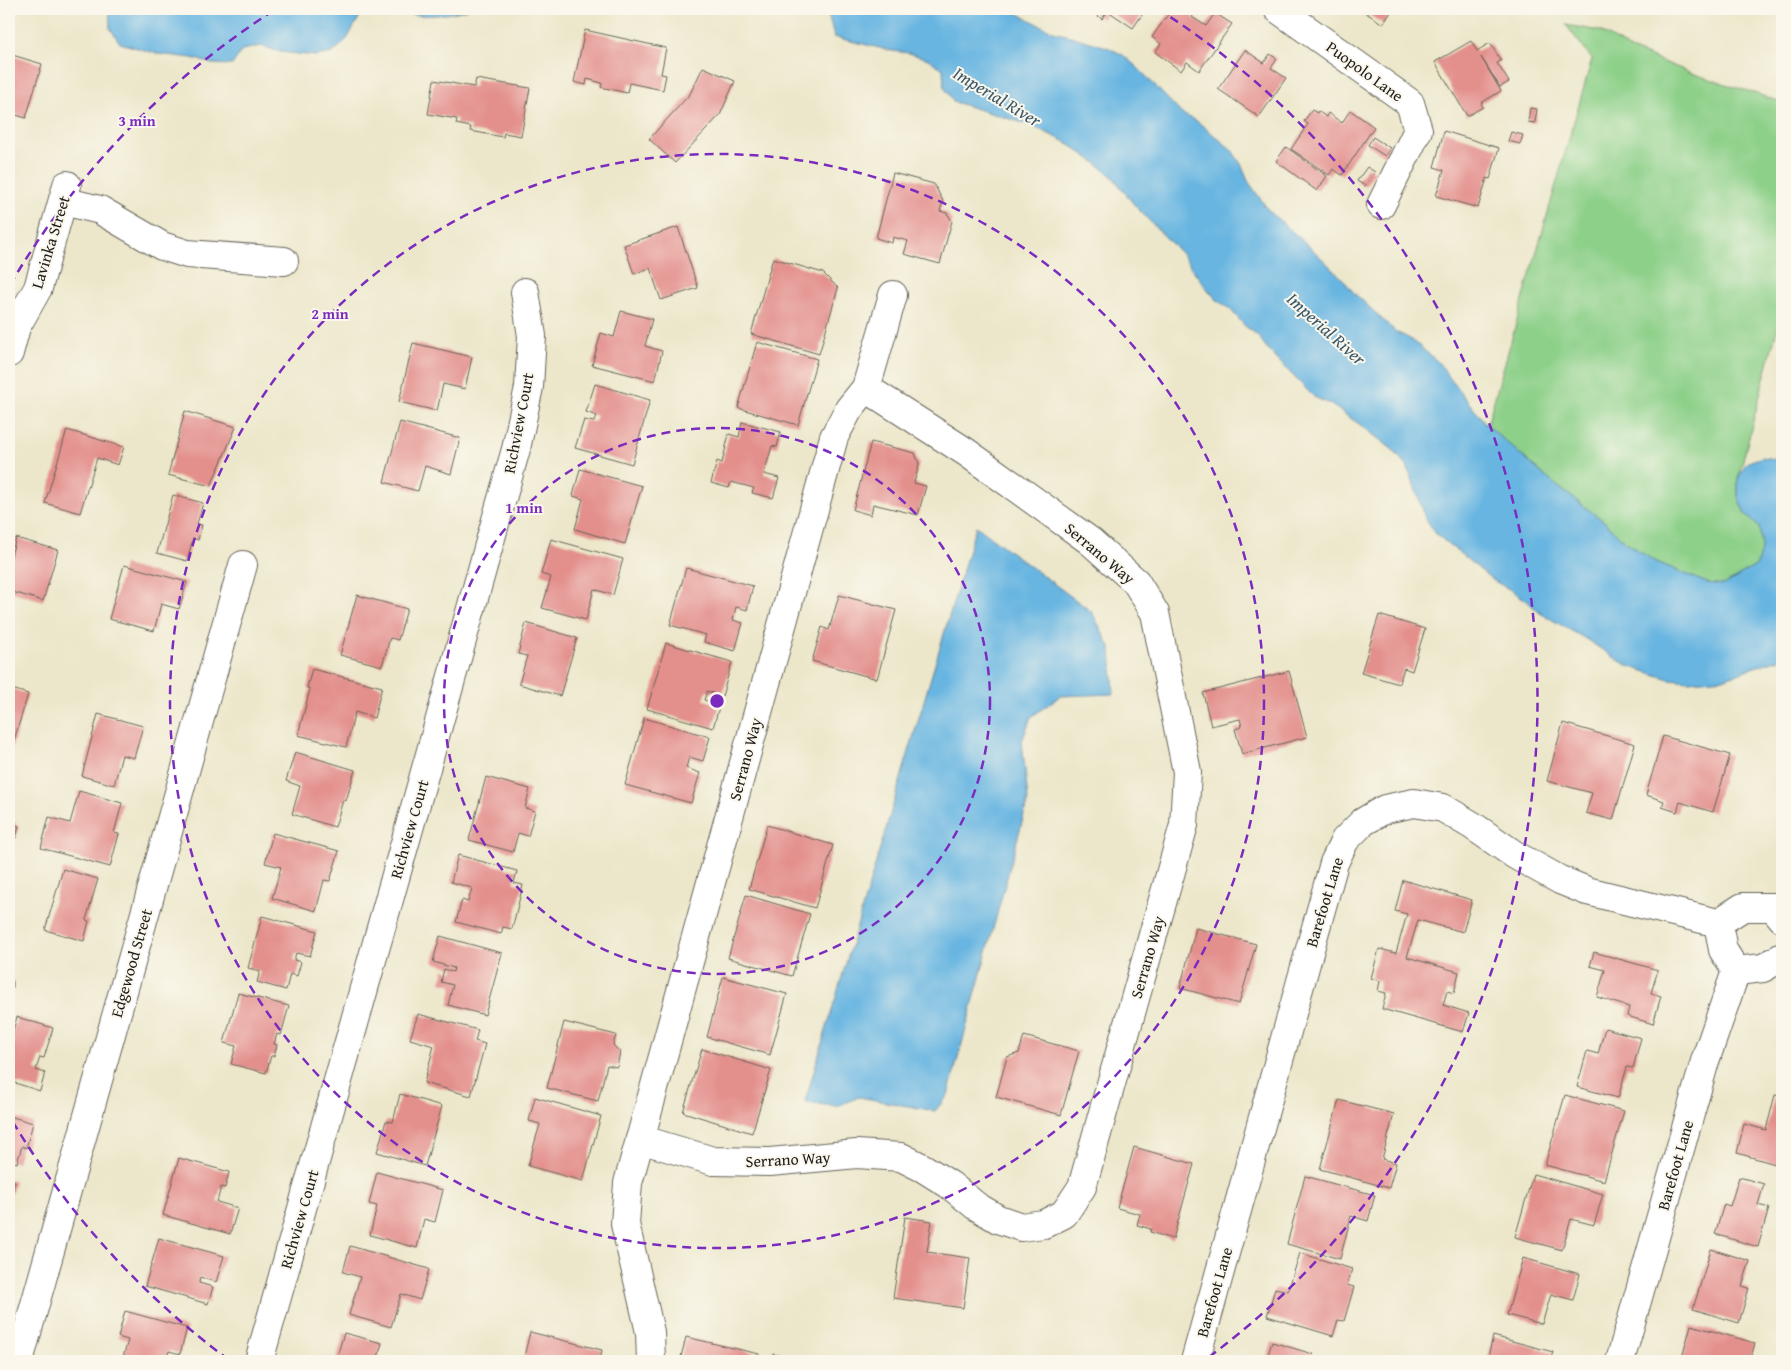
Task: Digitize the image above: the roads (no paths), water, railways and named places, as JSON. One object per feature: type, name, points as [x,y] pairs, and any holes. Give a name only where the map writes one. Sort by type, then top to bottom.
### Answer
[{"type":"street","name":"Puopolo Lane","points":[[1278,9],[1410,103],[1418,130],[1381,205]]},
{"type":"street","name":"Lavinka Street","points":[[9,353],[16,327],[38,288],[65,193],[100,210],[162,246],[187,254],[284,262]]},
{"type":"street","name":"Richview Court","points":[[259,1361],[516,449],[529,387],[532,336],[526,292]]},
{"type":"street","name":"Serrano Way","points":[[651,1361],[650,1332],[625,1224],[628,1183],[834,437],[849,409],[866,388],[893,295]]},
{"type":"street","name":"Serrano Way","points":[[640,1138],[713,1161],[770,1162],[856,1154],[901,1157],[950,1185],[976,1206],[998,1219],[1021,1227],[1044,1224],[1064,1214],[1082,1187],[1184,825],[1187,772],[1155,613],[1136,582],[1090,542],[966,452],[866,388]]},
{"type":"street","name":"Edgewood Street","points":[[19,1361],[243,565]]},
{"type":"street","name":"Barefoot Lane","points":[[1195,1361],[1334,863],[1345,840],[1363,822],[1385,809],[1414,803],[1443,808],[1515,855],[1569,884],[1635,904],[1718,924]]},
{"type":"street","points":[[1782,918],[1773,907],[1743,907],[1718,924],[1723,950],[1736,971],[1763,968],[1782,957]]},
{"type":"street","name":"Barefoot Lane","points":[[1620,1361],[1705,1061],[1736,971]]},
{"type":"water","points":[[109,9],[364,9],[347,39],[333,53],[315,56],[280,52],[261,46],[242,50],[232,65],[212,64],[192,58],[158,54],[120,43],[110,28]]},
{"type":"water","points":[[383,9],[468,9],[446,14],[415,15]]},
{"type":"water","name":"Imperial River","points":[[827,9],[1009,9],[1050,30],[1107,47],[1123,55],[1182,114],[1198,122],[1231,149],[1241,164],[1248,181],[1269,211],[1311,248],[1341,277],[1354,293],[1396,332],[1412,340],[1438,362],[1487,425],[1548,479],[1606,523],[1622,539],[1654,561],[1707,583],[1724,585],[1757,565],[1762,546],[1759,527],[1745,514],[1738,497],[1738,479],[1746,463],[1762,457],[1782,460],[1782,658],[1726,678],[1689,681],[1669,679],[1631,667],[1540,613],[1526,600],[1494,581],[1436,534],[1426,519],[1407,466],[1393,450],[1330,404],[1314,397],[1269,351],[1258,336],[1244,325],[1231,310],[1216,299],[1182,254],[1136,207],[1113,177],[1064,141],[1030,125],[954,102],[944,87],[943,69],[928,59],[909,53],[892,51],[834,37]]},
{"type":"water","points":[[976,526],[1092,612],[1111,649],[1114,694],[1060,696],[1031,717],[1022,741],[1028,800],[948,1095],[935,1111],[859,1097],[837,1106],[807,1103],[805,1101]]}]
